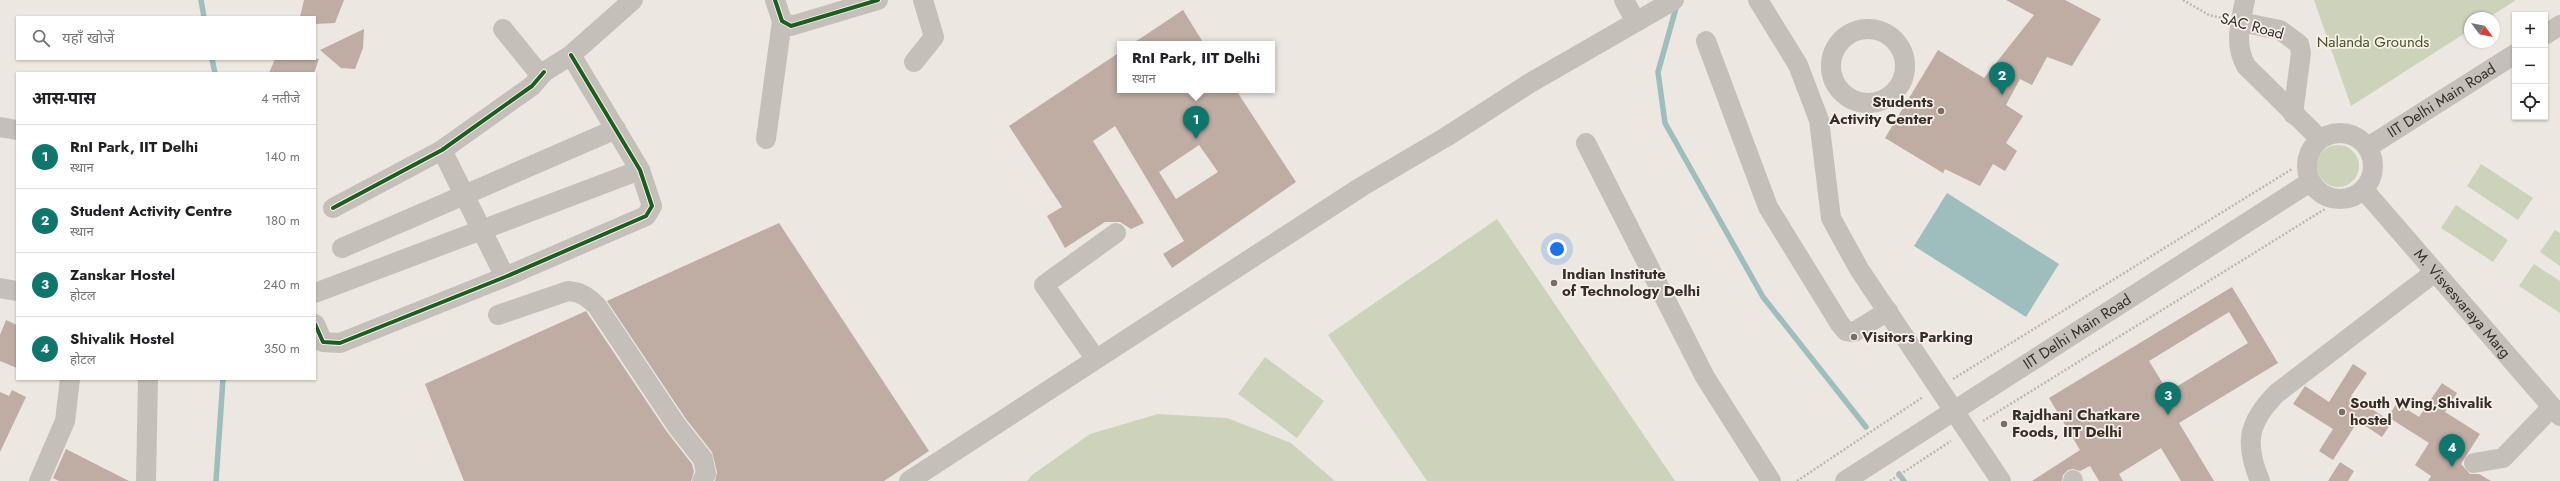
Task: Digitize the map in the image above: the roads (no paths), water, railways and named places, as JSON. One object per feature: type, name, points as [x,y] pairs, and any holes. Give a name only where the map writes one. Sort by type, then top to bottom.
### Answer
[{"type":"street","points":[[333,208],[442,150],[532,86],[544,72],[571,55],[633,0]]},
{"type":"street","points":[[766,139],[782,21],[775,0]]},
{"type":"street","points":[[782,21],[791,26],[878,0]]},
{"type":"street","points":[[914,62],[934,37],[923,0]]},
{"type":"street","points":[[1624,0],[1635,20]]},
{"type":"street","points":[[910,481],[1095,358],[1361,187],[1635,20],[1674,0]]},
{"type":"street","points":[[1758,0],[1803,76],[1819,120],[1831,218],[1859,269],[1888,310],[1953,412],[2001,481]]},
{"type":"street","points":[[2245,0],[2238,39],[2240,54],[2246,66],[2320,139]]},
{"type":"street","name":"SAC Road","points":[[2240,22],[2280,30],[2299,44],[2301,53],[2293,114]]},
{"type":"street","points":[[2548,33],[2560,25]]},
{"type":"street","points":[[504,29],[537,71],[544,72]]},
{"type":"street","points":[[1706,41],[1768,206],[1840,324],[1846,330],[1854,332],[1888,310]]},
{"type":"street","points":[[316,326],[323,342],[340,343],[505,277],[643,218],[652,206],[640,170],[571,55]]},
{"type":"street","name":"IIT Delhi Main Road","points":[[2368,147],[2512,56]]},
{"type":"street","points":[[1803,76],[1832,60]]},
{"type":"street","points":[[0,127],[16,130]]},
{"type":"street","points":[[342,248],[464,193],[616,128]]},
{"type":"street","points":[[2332,133],[2346,133],[2358,137],[2368,147],[2373,158],[2374,169],[2370,181],[2364,190],[2354,198],[2337,200],[2324,197],[2310,182],[2306,167],[2307,157],[2320,139],[2332,133]]},
{"type":"street","points":[[1586,143],[1705,377],[1771,481]]},
{"type":"street","points":[[442,150],[505,277]]},
{"type":"street","points":[[316,293],[640,170]]},
{"type":"street","name":"IIT Delhi Main Road","points":[[1845,481],[2310,182]]},
{"type":"street","name":"M. Visvesvaraya Marg","points":[[2364,190],[2556,412]]},
{"type":"street","points":[[1095,358],[1044,285],[1116,234]]},
{"type":"street","points":[[2260,481],[2251,459],[2250,444],[2253,426],[2263,407],[2277,393],[2435,272]]},
{"type":"street","points":[[0,288],[16,291]]},
{"type":"street","points":[[498,315],[568,291],[577,291],[587,297],[597,306],[677,426],[702,460],[706,474],[702,481]]},
{"type":"street","points":[[39,481],[65,421],[70,380]]},
{"type":"street","points":[[146,481],[148,380]]},
{"type":"street","points":[[2474,463],[2503,458],[2556,412]]},
{"type":"water","points":[[1947,193],[2059,264],[2026,317],[1914,246]]},
{"type":"waterway","points":[[201,0],[204,16]]},
{"type":"waterway","points":[[1676,8],[1658,72],[1665,123],[1763,297],[1866,427]]},
{"type":"waterway","points":[[212,60],[215,72]]},
{"type":"waterway","points":[[216,481],[223,380]]},
{"type":"waterway","points":[[1899,474],[1904,481]]},
{"type":"place","name":"Student Activity Centre","points":[[2002,95]]},
{"type":"place","name":"Students Activity Center","points":[[1941,111]]},
{"type":"place","name":"RnI Park, IIT Delhi","points":[[1196,139]]},
{"type":"place","name":"Indian Institute of Technology Delhi","points":[[1554,283]]},
{"type":"place","name":"Visitors Parking","points":[[1854,337]]},
{"type":"place","name":"South Wing,Shivalik hostel","points":[[2342,412]]},
{"type":"place","name":"Zanskar Hostel","points":[[2168,415]]},
{"type":"place","name":"Rajdhani Chatkare Foods, IIT Delhi","points":[[2004,424]]},
{"type":"place","name":"Shivalik Hostel","points":[[2452,467]]},
{"type":"park label","name":"Nalanda Grounds","points":[[2373,42]]}]
